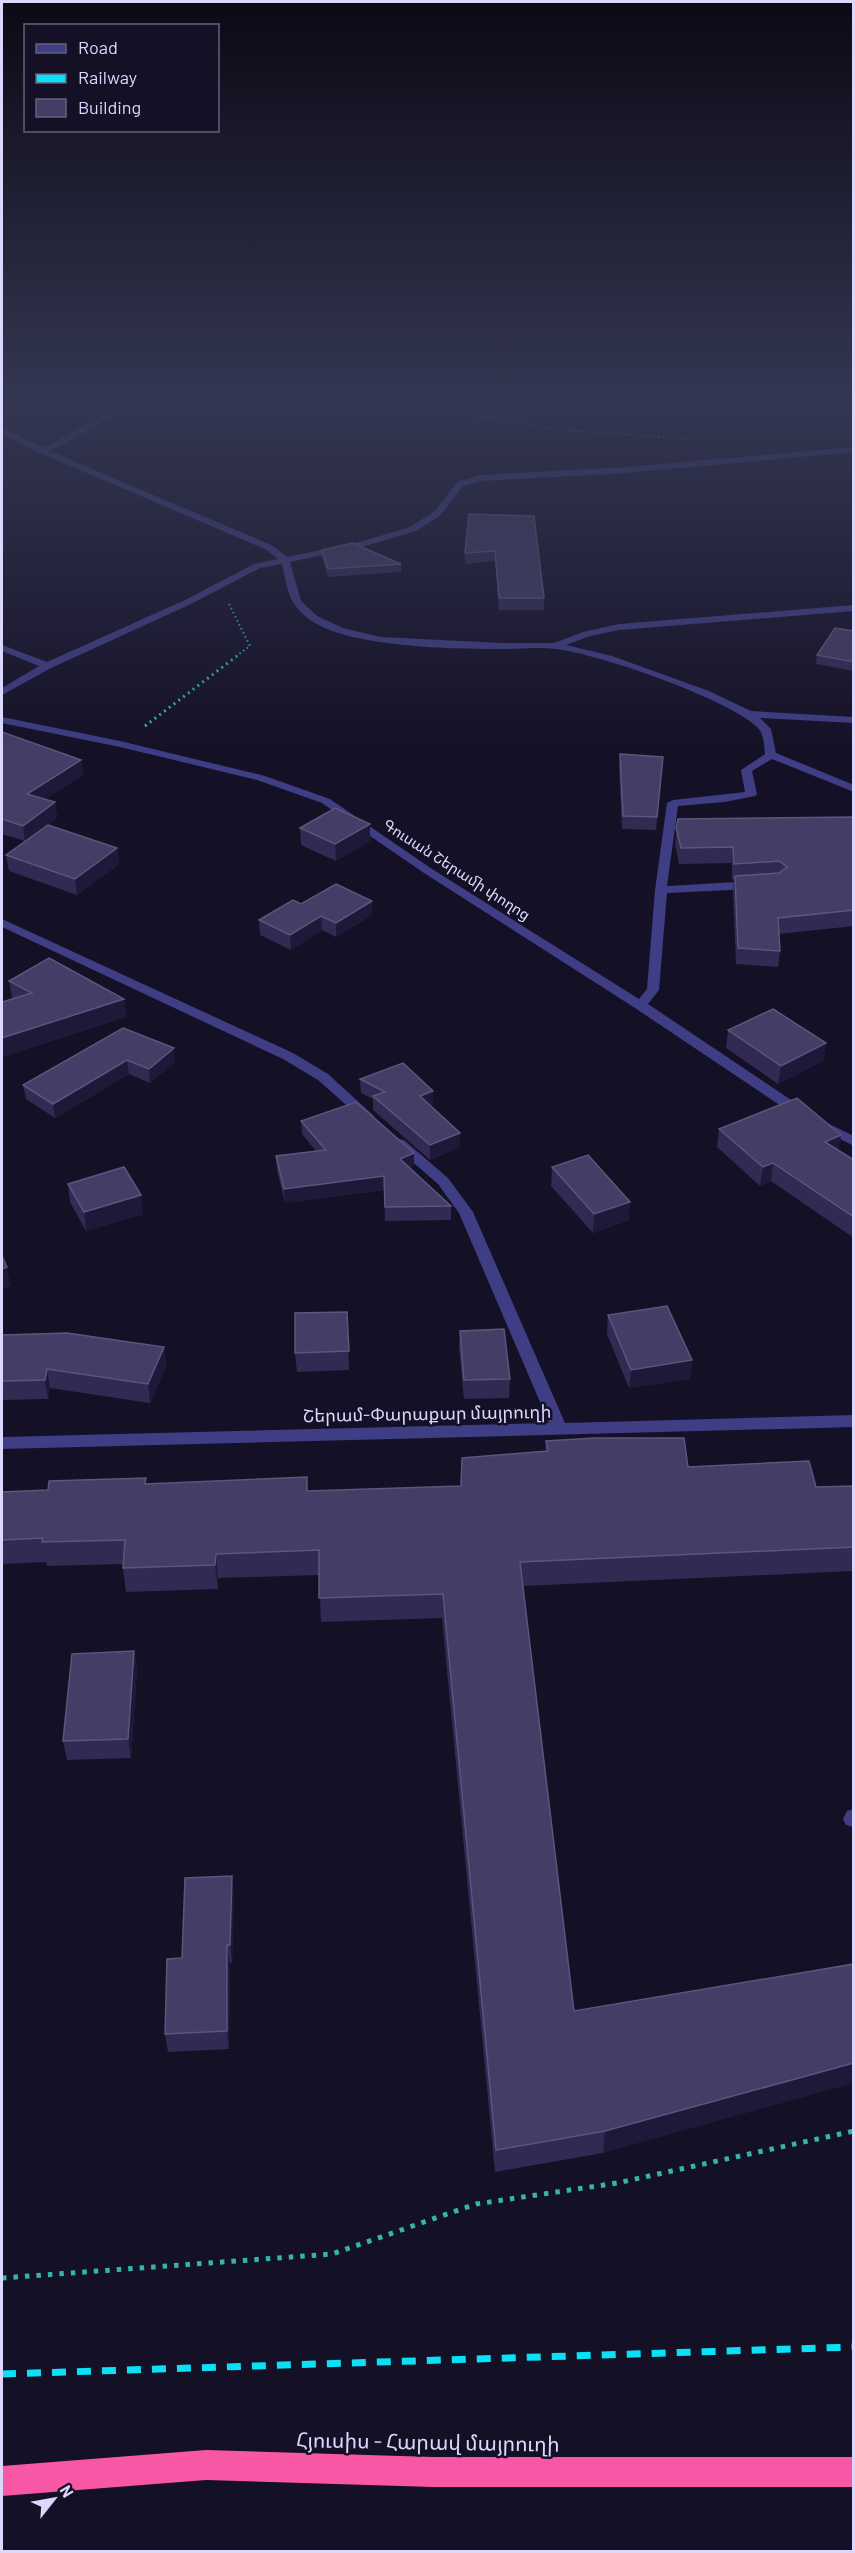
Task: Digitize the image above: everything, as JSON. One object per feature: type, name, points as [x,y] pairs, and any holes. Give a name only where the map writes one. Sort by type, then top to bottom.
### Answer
[{"type":"highway","name":"Հյուսիս - Հարավ մայրուղի","points":[[2,2481],[206,2465],[433,2472],[854,2472]]},
{"type":"street","points":[[197,517],[255,542],[285,559],[296,602],[314,618],[340,630],[381,640],[456,645],[556,646],[608,658],[705,693],[749,714],[766,729],[771,755]]},
{"type":"street","points":[[2,692],[47,666],[188,602],[257,566],[365,543],[413,529],[432,517]]},
{"type":"street","points":[[556,646],[576,635],[631,626],[812,614],[854,608]]},
{"type":"street","points":[[2,648],[47,666]]},
{"type":"street","points":[[749,714],[854,720]]},
{"type":"street","name":"Գուսան Շերամի փողոց","points":[[2,720],[120,744],[261,778],[326,801],[428,870],[640,1005],[790,1106],[854,1142]]},
{"type":"street","points":[[771,755],[854,789]]},
{"type":"street","points":[[640,1005],[653,990],[661,890],[673,802],[725,800],[751,794],[746,770],[771,755]]},
{"type":"street","points":[[661,890],[765,884]]},
{"type":"street","points":[[2,923],[288,1056],[323,1077],[374,1122]]},
{"type":"street","points":[[391,1137],[443,1181],[466,1212],[560,1429]]},
{"type":"street","name":"Շերամ-Փարաքար մայրուղի","points":[[2,1443],[854,1421]]},
{"type":"path","points":[[120,744],[250,646],[229,604]]},
{"type":"path","points":[[2,2278],[332,2254],[476,2204],[617,2183],[854,2131]]},
{"type":"building","points":[[469,517],[534,517],[544,598],[499,598],[495,551],[465,553]]},
{"type":"building","points":[[352,543],[401,564],[328,569],[322,550]]},
{"type":"building","points":[[835,628],[854,631],[854,662],[817,655]]},
{"type":"building","points":[[2,732],[81,760],[27,794],[55,802],[23,826],[2,819]]},
{"type":"building","points":[[620,754],[663,757],[657,817],[623,816]]},
{"type":"building","points":[[335,808],[370,824],[335,844],[300,828]]},
{"type":"building","points":[[854,817],[854,910],[778,918],[780,951],[738,948],[735,876],[779,873],[787,867],[779,861],[734,864],[733,847],[681,848],[676,828],[678,819]]},
{"type":"building","points":[[48,825],[117,848],[75,879],[6,855]]},
{"type":"building","points":[[336,884],[372,901],[336,923],[321,916],[290,935],[259,920],[293,900],[301,904]]},
{"type":"building","points":[[49,958],[124,999],[2,1038],[2,1002],[32,993],[9,981]]},
{"type":"building","points":[[773,1009],[826,1043],[781,1066],[728,1030]]},
{"type":"building","points":[[123,1028],[174,1048],[149,1069],[127,1060],[53,1104],[23,1085]]},
{"type":"building","points":[[403,1063],[433,1091],[420,1096],[460,1133],[430,1145],[373,1096],[385,1092],[360,1079]]},
{"type":"building","points":[[797,1098],[841,1135],[825,1142],[854,1160],[854,1217],[773,1163],[763,1167],[719,1129]]},
{"type":"building","points":[[356,1102],[414,1153],[400,1159],[451,1206],[385,1207],[384,1176],[284,1189],[276,1156],[326,1150],[301,1121]]},
{"type":"building","points":[[588,1155],[630,1202],[594,1214],[552,1167]]},
{"type":"building","points":[[124,1167],[141,1195],[84,1212],[68,1184]]},
{"type":"building","points":[[2,1256],[7,1267],[2,1269]]},
{"type":"building","points":[[667,1306],[692,1360],[631,1370],[608,1315]]},
{"type":"building","points":[[347,1312],[349,1351],[295,1353],[295,1313]]},
{"type":"building","points":[[504,1329],[510,1379],[464,1380],[460,1331]]},
{"type":"building","points":[[67,1333],[164,1347],[148,1384],[47,1369],[45,1380],[2,1381],[2,1335]]},
{"type":"building","points":[[595,1438],[684,1438],[688,1467],[809,1461],[816,1487],[854,1486],[854,1547],[520,1562],[574,2011],[854,1964],[854,2063],[605,2131],[496,2150],[443,1594],[319,1598],[319,1550],[216,1554],[215,1565],[123,1568],[125,1540],[42,1542],[43,1538],[2,1540],[2,1492],[48,1490],[49,1481],[146,1478],[145,1484],[307,1477],[307,1491],[461,1486],[462,1458],[548,1451],[546,1441]]},
{"type":"building","points":[[134,1651],[128,1739],[63,1741],[72,1654]]},
{"type":"building","points":[[232,1876],[230,1945],[227,1945],[227,2031],[165,2034],[167,1959],[182,1958],[185,1878]]},
{"type":"railway","points":[[2,2374],[854,2347]]}]
